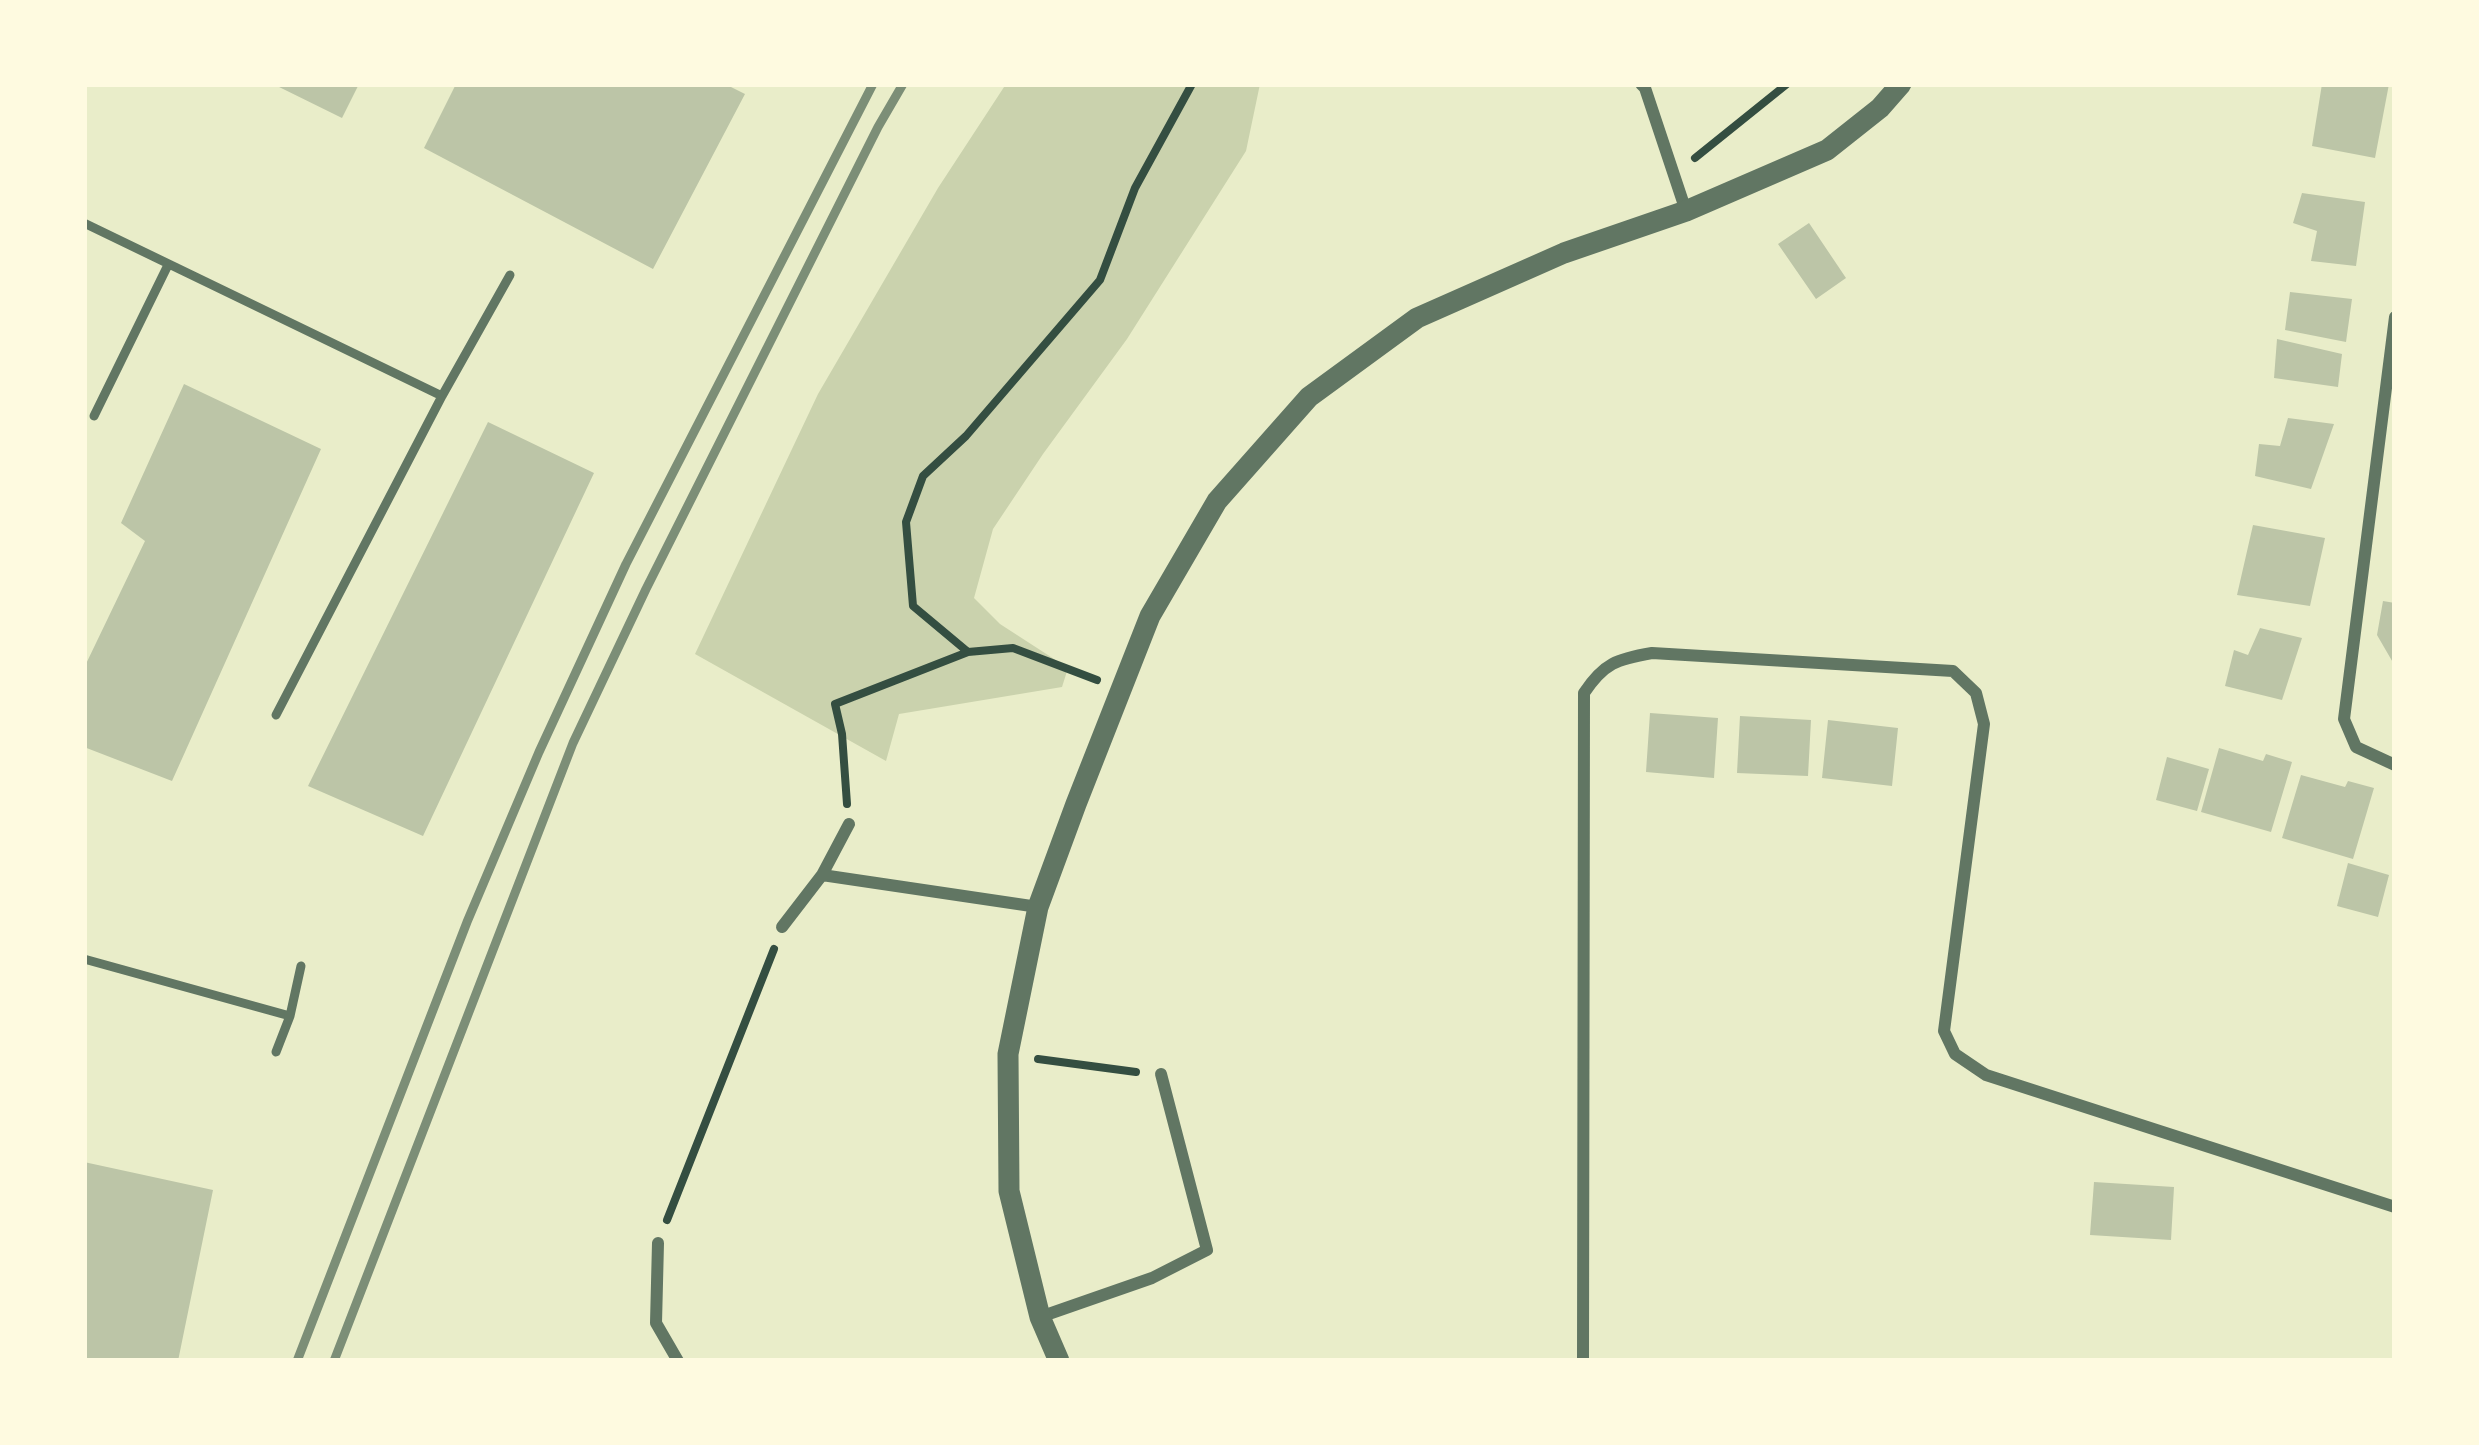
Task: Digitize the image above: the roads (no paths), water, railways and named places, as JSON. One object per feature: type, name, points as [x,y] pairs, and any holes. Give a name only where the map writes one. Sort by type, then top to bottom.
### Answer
[{"type":"street","points":[[1641,84],[1687,211]]},
{"type":"street","points":[[1059,1361],[1040,1317],[1009,1191],[1008,1054],[1038,907],[1150,616],[1217,501],[1309,397],[1417,318],[1564,253],[1687,211],[1827,150],[1880,108],[1900,84]]},
{"type":"street","points":[[2395,317],[2344,719],[2356,747],[2395,765]]},
{"type":"street","points":[[1583,1361],[1584,692],[1599,670],[1622,658],[1652,653],[1953,671],[1976,693],[1984,724],[1944,1031],[1955,1054],[1985,1075],[2395,1207]]},
{"type":"street","points":[[782,926],[822,875],[849,824]]},
{"type":"street","points":[[822,875],[1038,907]]},
{"type":"street","points":[[1040,1317],[1152,1278],[1207,1250],[1161,1075]]},
{"type":"street","points":[[658,1244],[656,1323],[678,1361]]},
{"type":"lane","points":[[84,223],[442,396]]},
{"type":"lane","points":[[94,416],[169,265]]},
{"type":"lane","points":[[276,715],[510,275]]},
{"type":"lane","points":[[84,958],[290,1016]]},
{"type":"lane","points":[[276,1052],[301,966]]},
{"type":"railway","points":[[297,1361],[467,922],[539,752],[626,564],[873,84]]},
{"type":"railway","points":[[334,1361],[573,743],[646,589],[903,84]]}]
